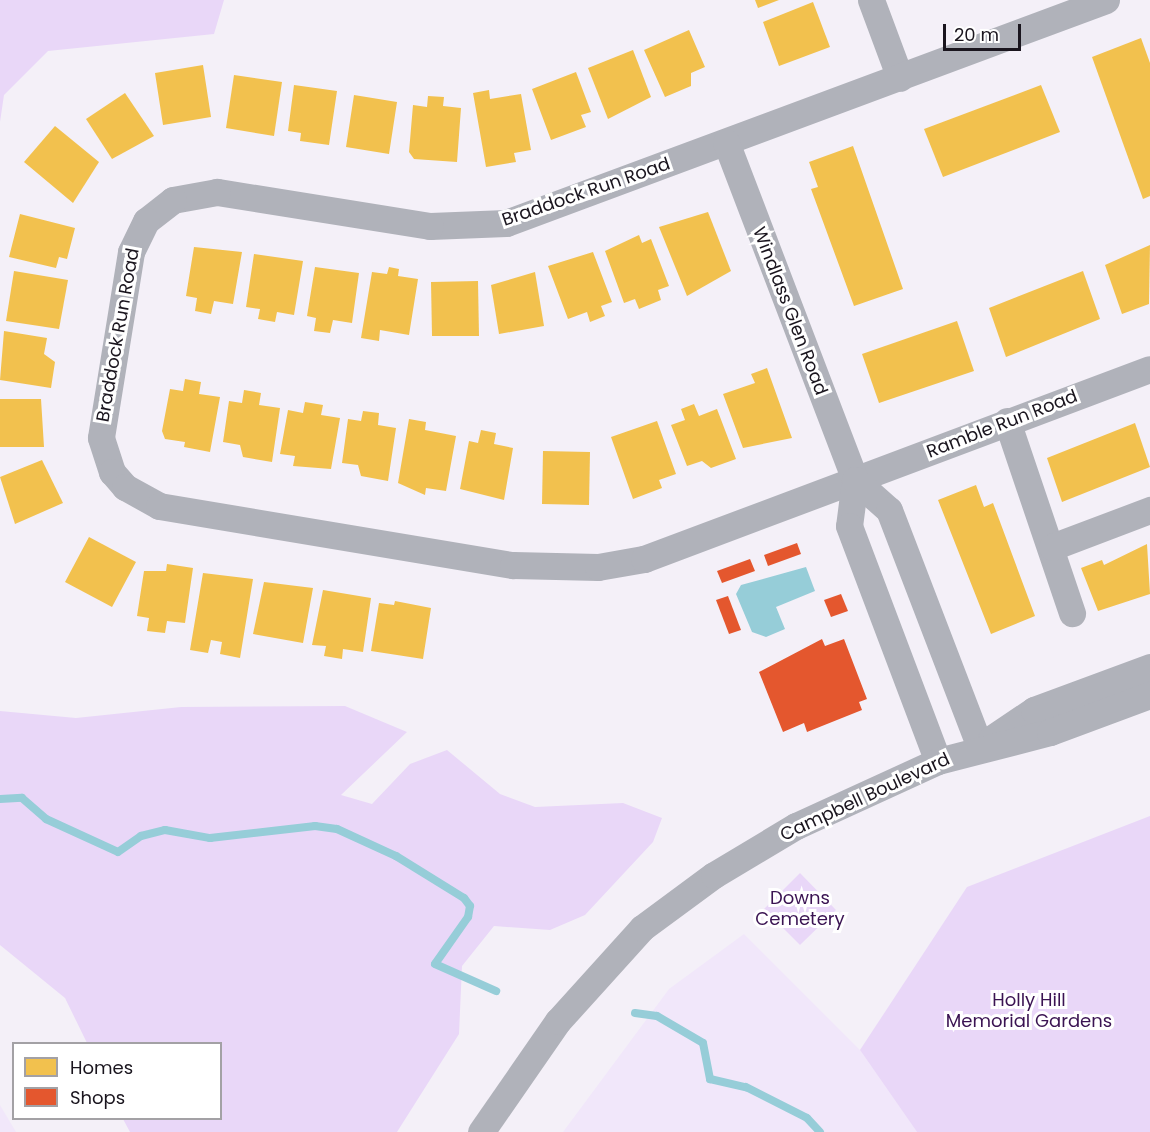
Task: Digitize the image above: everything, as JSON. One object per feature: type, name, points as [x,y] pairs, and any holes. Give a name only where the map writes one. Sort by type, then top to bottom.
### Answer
[{"type":"street","points":[[871,0],[900,78]]},
{"type":"street","name":"Braddock Run Road","points":[[855,480],[644,559],[550,569],[159,506],[125,487],[105,455],[101,421],[131,252],[146,221],[173,200],[217,192],[429,226],[481,227],[530,216],[1107,0]]},
{"type":"street","name":"Windlass Glen Road","points":[[726,142],[855,480],[889,510],[980,747]]},
{"type":"street","name":"Ramble Run Road","points":[[855,480],[1150,369]]},
{"type":"street","points":[[1007,421],[1052,547],[1072,613]]},
{"type":"street","name":"Windlass Glen Road","points":[[855,480],[849,526],[938,762]]},
{"type":"street","points":[[1052,547],[1150,510]]},
{"type":"street","name":"Campbell Boulevard","points":[[980,747],[1034,711],[1150,666]]},
{"type":"street","name":"Campbell Boulevard","points":[[481,1132],[558,1021],[642,928],[714,875],[796,826],[938,762],[980,747],[1050,732],[1150,695]]},
{"type":"shaded area","points":[[744,934],[860,1050],[917,1132],[563,1132],[669,989]]},
{"type":"shaded area","points":[[0,1105],[16,1132],[0,1132]]},
{"type":"green space","points":[[0,0],[224,0],[214,34],[48,51],[4,95],[0,122]]},
{"type":"green space","points":[[345,706],[407,732],[341,795],[372,804],[410,764],[447,750],[500,794],[535,807],[623,803],[662,818],[653,842],[585,915],[550,930],[494,926],[462,966],[459,1034],[397,1132],[130,1132],[124,1120],[222,1120],[222,1042],[87,1042],[65,998],[0,945],[0,711],[76,718],[181,707]]},
{"type":"green space","name":"Holly Hill Memorial Gardens","points":[[1150,816],[1150,1132],[917,1132],[860,1050],[967,887]]},
{"type":"green space","name":"Downs Cemetery","points":[[800,873],[836,910],[800,945],[764,909]]},
{"type":"water","points":[[806,567],[815,591],[776,607],[785,629],[766,637],[752,632],[736,594],[741,585]]},
{"type":"building: Homes","points":[[755,0],[779,0],[758,8]]},
{"type":"building: Homes","points":[[813,2],[830,47],[779,66],[763,22]]},
{"type":"building: Homes","points":[[689,30],[705,67],[691,73],[691,86],[665,97],[644,50]]},
{"type":"building: Homes","points":[[1141,38],[1150,63],[1150,196],[1143,199],[1092,57]]},
{"type":"building: Homes","points":[[633,50],[651,97],[608,119],[588,68]]},
{"type":"building: Homes","points":[[203,65],[211,117],[163,125],[155,73]]},
{"type":"building: Homes","points":[[576,72],[591,112],[581,115],[586,127],[551,140],[532,89]]},
{"type":"building: Homes","points":[[234,75],[282,82],[274,136],[226,128]]},
{"type":"building: Homes","points":[[294,85],[337,91],[329,145],[300,141],[301,133],[288,131]]},
{"type":"building: Homes","points":[[1041,85],[1060,132],[943,177],[924,129]]},
{"type":"building: Homes","points":[[489,90],[490,99],[521,94],[531,150],[514,153],[516,162],[486,167],[473,93]]},
{"type":"building: Homes","points":[[125,93],[154,136],[112,159],[86,119]]},
{"type":"building: Homes","points":[[354,95],[397,102],[389,154],[346,147]]},
{"type":"building: Homes","points":[[428,96],[444,97],[443,106],[461,108],[457,162],[414,159],[409,152],[413,105],[427,107]]},
{"type":"building: Homes","points":[[55,126],[99,162],[73,203],[24,162]]},
{"type":"building: Homes","points":[[853,146],[903,289],[854,306],[811,189],[818,187],[809,162]]},
{"type":"building: Homes","points":[[708,212],[731,271],[687,296],[659,227]]},
{"type":"building: Homes","points":[[20,214],[75,228],[67,259],[59,257],[56,268],[9,257]]},
{"type":"building: Homes","points":[[639,235],[642,243],[651,239],[669,286],[658,290],[661,300],[639,309],[635,299],[624,303],[605,251]]},
{"type":"building: Homes","points":[[1150,245],[1149,304],[1122,314],[1105,265]]},
{"type":"building: Homes","points":[[194,247],[242,252],[233,304],[214,301],[211,314],[195,311],[197,298],[186,296]]},
{"type":"building: Homes","points":[[593,252],[612,302],[601,306],[605,316],[590,322],[587,312],[568,319],[548,266]]},
{"type":"building: Homes","points":[[254,254],[303,261],[294,315],[277,312],[275,322],[258,319],[260,309],[246,307]]},
{"type":"building: Homes","points":[[315,267],[359,273],[352,323],[333,320],[330,333],[314,331],[316,318],[307,316]]},
{"type":"building: Homes","points":[[389,267],[399,269],[398,276],[418,279],[409,335],[380,330],[379,341],[361,338],[372,272],[387,274]]},
{"type":"building: Homes","points":[[14,271],[68,280],[59,329],[6,321]]},
{"type":"building: Homes","points":[[1083,271],[1100,319],[1006,357],[989,308]]},
{"type":"building: Homes","points":[[535,272],[544,326],[499,334],[491,285]]},
{"type":"building: Homes","points":[[478,281],[479,336],[432,336],[431,282]]},
{"type":"building: Homes","points":[[957,321],[974,371],[879,403],[862,354]]},
{"type":"building: Homes","points":[[4,331],[47,338],[44,354],[55,362],[51,388],[0,380]]},
{"type":"building: Homes","points":[[767,368],[792,438],[743,448],[723,394],[755,383],[751,374]]},
{"type":"building: Homes","points":[[185,379],[201,382],[199,394],[220,397],[210,452],[184,447],[185,442],[165,439],[162,431],[170,389],[183,391]]},
{"type":"building: Homes","points":[[244,390],[261,393],[259,405],[280,408],[272,462],[243,457],[240,445],[223,442],[229,401],[242,403]]},
{"type":"building: Homes","points":[[0,399],[41,399],[44,447],[0,447]]},
{"type":"building: Homes","points":[[305,402],[323,405],[321,415],[340,418],[331,469],[293,466],[295,456],[280,454],[288,410],[303,413]]},
{"type":"building: Homes","points":[[694,404],[699,416],[717,409],[736,459],[711,468],[702,461],[687,466],[671,425],[685,420],[681,409]]},
{"type":"building: Homes","points":[[363,411],[379,413],[378,425],[396,428],[388,481],[361,476],[358,465],[342,463],[348,419],[361,421]]},
{"type":"building: Homes","points":[[409,419],[426,422],[425,430],[456,436],[446,491],[426,488],[425,495],[398,483]]},
{"type":"building: Homes","points":[[657,421],[676,474],[659,480],[662,488],[633,499],[611,437]]},
{"type":"building: Homes","points":[[1135,423],[1150,467],[1062,502],[1047,458]]},
{"type":"building: Homes","points":[[481,430],[496,433],[494,444],[513,448],[504,500],[460,489],[469,441],[478,443]]},
{"type":"building: Homes","points":[[543,451],[590,452],[589,505],[542,504]]},
{"type":"building: Homes","points":[[42,460],[63,503],[15,524],[0,477]]},
{"type":"building: Homes","points":[[976,485],[984,507],[993,503],[1035,616],[991,634],[938,500]]},
{"type":"building: Homes","points":[[89,537],[136,562],[112,607],[65,582]]},
{"type":"building: Homes","points":[[1147,544],[1150,594],[1098,611],[1081,568],[1102,560],[1104,565]]},
{"type":"building: Homes","points":[[167,564],[193,568],[185,623],[167,621],[165,633],[147,631],[149,618],[137,616],[144,571],[166,571]]},
{"type":"building: Homes","points":[[203,573],[253,579],[240,658],[220,654],[222,642],[211,640],[208,653],[190,650]]},
{"type":"building: Homes","points":[[264,582],[313,588],[303,643],[253,634]]},
{"type":"building: Homes","points":[[323,590],[371,598],[363,652],[343,649],[342,659],[324,656],[326,646],[312,645]]},
{"type":"building: Homes","points":[[395,601],[431,608],[423,659],[371,651],[379,603],[394,605]]},
{"type":"building: Shops","points":[[797,543],[801,554],[768,566],[764,555]]},
{"type":"building: Shops","points":[[750,559],[755,571],[722,583],[717,571]]},
{"type":"building: Shops","points":[[841,594],[848,611],[831,617],[824,600]]},
{"type":"building: Shops","points":[[728,596],[741,630],[729,634],[716,600]]},
{"type":"building: Shops","points":[[822,639],[825,646],[844,639],[867,699],[859,702],[862,710],[807,732],[804,723],[783,732],[759,672]]},
{"type":"waterway","points":[[0,799],[22,798],[46,819],[118,852],[141,836],[165,830],[210,838],[315,826],[337,829],[396,856],[464,898],[470,906],[468,917],[435,964],[496,991]]},
{"type":"waterway","points":[[635,1013],[657,1016],[703,1043],[710,1079],[746,1087],[807,1118],[820,1132]]}]
